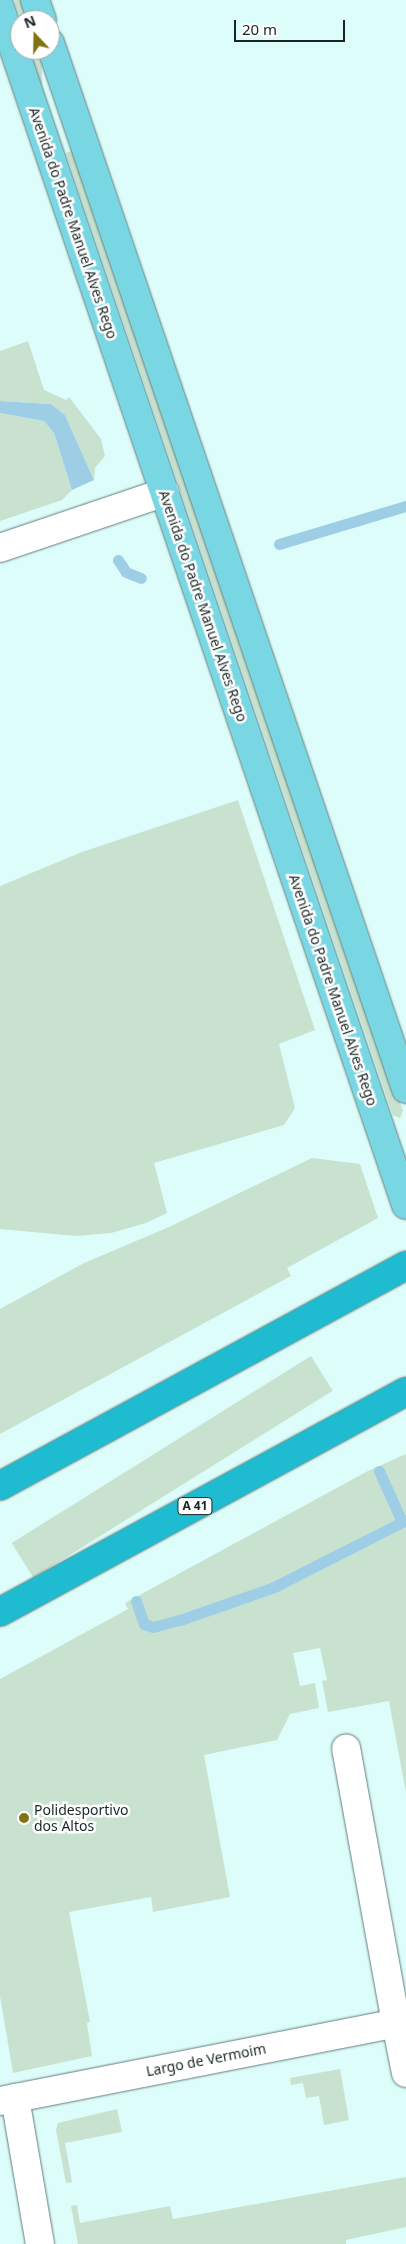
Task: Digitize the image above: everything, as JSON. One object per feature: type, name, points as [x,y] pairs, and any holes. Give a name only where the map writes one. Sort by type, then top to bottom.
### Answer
[{"type":"highway","points":[[0,1486],[406,1266]]},
{"type":"highway","name":"A 41","points":[[0,1612],[398,1397]]},
{"type":"main road","name":"Avenida do Padre Manuel Alves Rego","points":[[0,8],[165,492],[400,1169],[406,1205]]},
{"type":"main road","points":[[56,60],[406,1089]]},
{"type":"street","points":[[0,548],[165,492]]},
{"type":"street","points":[[346,1749],[406,2073]]},
{"type":"street","name":"Largo de Vermoim","points":[[8,2099],[396,2023]]},
{"type":"street","points":[[8,2099],[40,2244]]},
{"type":"green space","points":[[14,0],[25,0],[28,10],[18,10]]},
{"type":"green space","points":[[31,60],[42,60],[42,133],[31,133]]},
{"type":"green space","points":[[76,149],[403,1111],[400,1118],[393,1115],[66,153]]},
{"type":"green space","points":[[28,341],[44,390],[66,400],[69,397],[101,439],[105,456],[95,468],[94,480],[65,415],[51,404],[0,401],[0,351]]},
{"type":"green space","points":[[0,413],[44,421],[54,433],[72,490],[62,500],[0,521]]},
{"type":"green space","points":[[238,800],[315,1030],[279,1044],[295,1108],[284,1125],[154,1163],[167,1213],[146,1223],[111,1233],[76,1236],[0,1229],[0,886],[82,852]]},
{"type":"green space","points":[[312,1158],[360,1164],[378,1218],[287,1268],[291,1276],[0,1434],[0,1309],[84,1263],[169,1227]]},
{"type":"green space","points":[[311,1356],[333,1391],[33,1578],[12,1543]]},
{"type":"green space","points":[[406,1454],[406,1793],[389,1701],[328,1712],[322,1681],[327,1680],[320,1648],[293,1653],[300,1686],[315,1683],[319,1708],[290,1714],[277,1740],[204,1755],[230,1897],[153,1912],[151,1897],[69,1912],[90,2022],[87,2023],[92,2056],[13,2073],[0,1996],[0,1679],[128,1609],[125,1603],[368,1471]]},
{"type":"green space","points":[[340,2069],[349,2120],[324,2125],[319,2096],[306,2098],[303,2083],[291,2085],[290,2078]]},
{"type":"green space","points":[[117,2109],[122,2132],[65,2143],[72,2182],[66,2183],[56,2130],[58,2123]]},
{"type":"green space","points":[[406,2177],[406,2227],[346,2240],[346,2244],[78,2244],[71,2206],[77,2205],[80,2223],[170,2206],[173,2219]]},
{"type":"water","points":[[0,401],[51,404],[65,415],[94,480],[72,490],[54,433],[44,421],[0,413]]},
{"type":"waterway","points":[[279,544],[406,506]]},
{"type":"waterway","points":[[118,560],[126,572],[141,578]]},
{"type":"waterway","points":[[379,1471],[402,1522]]},
{"type":"waterway","points":[[136,1601],[144,1624],[153,1627],[180,1620],[274,1587],[406,1520]]},
{"type":"place","name":"Polidesportivo dos Altos","points":[[24,1818]]}]
